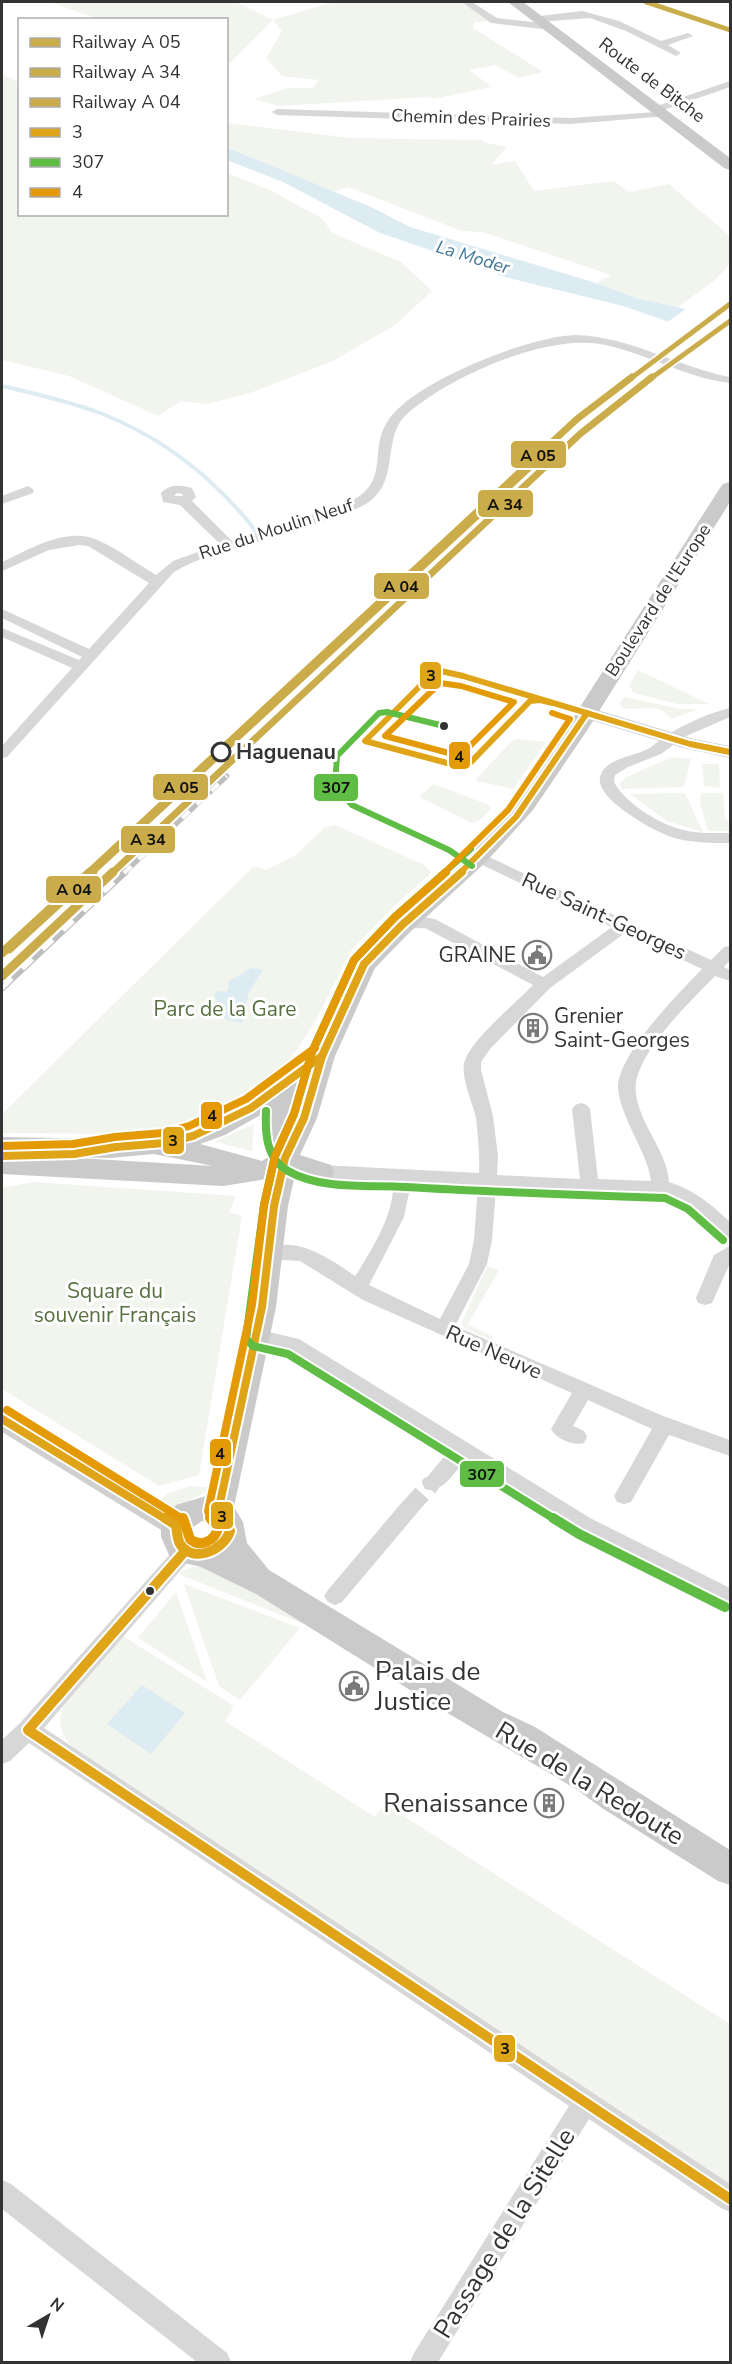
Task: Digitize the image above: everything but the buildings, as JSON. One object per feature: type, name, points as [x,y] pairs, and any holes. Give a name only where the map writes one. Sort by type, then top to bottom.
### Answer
[{"type":"main road","name":"Route de Bitche","points":[[515,2],[730,165]]},
{"type":"main road","name":"Boulevard de l'Europe","points":[[224,1524],[245,1375],[256,1336],[274,1206],[285,1158],[304,1118],[322,1056],[364,964],[402,925],[478,857],[525,805],[730,488]]},
{"type":"main road","points":[[2,1146],[116,1147],[148,1146],[172,1142],[215,1128],[246,1112],[286,1086],[322,1056]]},
{"type":"main road","points":[[286,1086],[278,1105],[274,1129],[277,1145],[285,1158],[300,1167],[321,1172]]},
{"type":"main road","points":[[148,1146],[220,1157],[242,1163],[259,1172],[272,1188],[274,1206]]},
{"type":"main road","points":[[2,1164],[206,1176],[259,1172],[274,1167],[285,1158]]},
{"type":"main road","points":[[195,1509],[208,1509],[224,1524],[217,1550],[188,1543],[185,1514],[195,1509]]},
{"type":"main road","name":"Rue de la Redoute","points":[[224,1524],[239,1556],[267,1584]]},
{"type":"main road","name":"Rue de la Redoute","points":[[188,1543],[267,1584],[454,1701],[569,1766],[730,1869]]},
{"type":"street","points":[[467,2],[496,22],[545,23],[583,14],[662,44],[676,53]]},
{"type":"street","points":[[616,25],[638,17]]},
{"type":"street","points":[[662,44],[687,36]]},
{"type":"street","name":"Chemin des Prairies","points":[[277,112],[564,121],[661,112],[730,84]]},
{"type":"street","name":"Rue du Moulin Neuf","points":[[3,751],[156,581],[180,562],[348,508],[364,499],[377,488],[382,480],[384,447],[395,419],[403,410],[458,377],[540,343],[570,338],[606,341],[705,375],[730,380]]},
{"type":"street","points":[[2,500],[28,490]]},
{"type":"street","points":[[184,501],[229,545]]},
{"type":"street","points":[[2,567],[61,541],[83,540],[91,542],[156,581]]},
{"type":"street","points":[[2,613],[85,661]]},
{"type":"street","points":[[2,630],[15,620]]},
{"type":"street","points":[[2,630],[85,661]]},
{"type":"street","points":[[681,741],[730,712]]},
{"type":"street","points":[[586,713],[681,741],[730,752]]},
{"type":"street","points":[[730,724],[657,751],[610,772],[606,778],[608,788],[653,823],[669,831],[691,836],[730,838]]},
{"type":"street","name":"Rue Saint-Georges","points":[[478,857],[730,976]]},
{"type":"street","points":[[402,925],[417,921],[435,926],[544,984]]},
{"type":"street","points":[[444,1329],[456,1310],[478,1264],[483,1240],[489,1181],[487,1136],[472,1070],[473,1061],[484,1045],[544,984],[624,925]]},
{"type":"street","points":[[663,1188],[628,1103],[629,1074],[642,1052],[677,1007],[730,951]]},
{"type":"street","points":[[581,1109],[590,1186]]},
{"type":"street","points":[[2,1156],[61,1155],[116,1147]]},
{"type":"street","points":[[321,1172],[663,1188],[681,1192],[697,1201],[730,1232]]},
{"type":"street","points":[[358,1288],[392,1225],[403,1187],[402,1176]]},
{"type":"street","name":"Rue Neuve","points":[[268,1262],[277,1253],[295,1252],[334,1269],[358,1288],[493,1353],[584,1389],[664,1426],[730,1448]]},
{"type":"street","points":[[705,1298],[721,1260],[730,1253]]},
{"type":"street","points":[[256,1336],[292,1344],[585,1526],[730,1598]]},
{"type":"street","points":[[577,1437],[561,1429],[584,1389]]},
{"type":"street","name":"Rue de la Redoute","points":[[2,1419],[188,1543]]},
{"type":"street","points":[[624,1496],[664,1426]]},
{"type":"street","points":[[432,1483],[462,1451]]},
{"type":"street","points":[[335,1596],[410,1507]]},
{"type":"street","points":[[2,1754],[28,1730],[188,1543]]},
{"type":"street","points":[[28,1730],[730,2199]]},
{"type":"street","name":"Passage de la Sitelle","points":[[423,2362],[585,2103]]},
{"type":"street","points":[[2,2193],[218,2362]]},
{"type":"green space","points":[[50,2],[236,2],[273,20],[230,63],[228,62],[228,18],[95,18]]},
{"type":"green space","points":[[333,2],[463,2],[488,21],[474,22],[473,28],[543,72],[519,78],[495,65],[469,70],[492,87],[433,99],[429,97],[279,106],[254,99],[287,88],[313,88],[319,80],[282,76],[266,58],[282,31],[273,20]]},
{"type":"green space","points":[[2,74],[18,82],[18,216],[228,216],[228,173],[270,190],[323,219],[332,233],[401,262],[432,291],[395,325],[333,361],[250,393],[207,404],[181,401],[158,416],[69,376],[2,360]]},
{"type":"green space","points":[[228,123],[351,138],[483,140],[482,142],[507,147],[491,165],[515,161],[534,191],[614,181],[629,192],[669,184],[730,236],[730,264],[715,280],[678,307],[639,299],[596,283],[611,275],[483,232],[462,231],[348,187],[333,192],[228,147]]},
{"type":"green space","points":[[638,670],[709,704],[677,704],[634,693],[629,686]]},
{"type":"green space","points":[[624,697],[680,709],[699,709],[671,719],[663,711],[655,708],[625,709],[620,703]]},
{"type":"green space","points":[[513,740],[546,742],[513,789],[477,781],[476,779]]},
{"type":"green space","points":[[671,757],[691,759],[684,787],[622,789],[619,784],[627,777]]},
{"type":"green space","points":[[702,764],[719,764],[720,788],[704,786]]},
{"type":"green space","points":[[434,784],[489,805],[491,809],[480,820],[472,823],[420,796]]},
{"type":"green space","points":[[685,793],[703,832],[667,821],[630,794]]},
{"type":"green space","points":[[701,793],[723,793],[725,819],[730,823],[730,831],[708,831],[700,803]]},
{"type":"green space","name":"Parc de la Gare","points":[[335,825],[422,864],[430,870],[430,874],[393,907],[350,952],[318,1016],[299,1047],[282,1068],[263,1082],[209,1113],[185,1123],[122,1134],[2,1133],[2,1114],[254,866],[266,870],[296,855],[325,827]]},
{"type":"green space","points":[[254,1124],[252,1151],[216,1142],[216,1141]]},
{"type":"green space","name":"Square du souvenir Français","points":[[34,1182],[236,1196],[229,1212],[242,1216],[199,1475],[159,1486],[2,1389],[2,1188]]},
{"type":"green space","points":[[487,1266],[499,1270],[468,1324],[493,1337],[491,1340],[464,1328],[461,1324]]},
{"type":"green space","points":[[190,1486],[213,1488],[170,1511],[160,1502],[167,1494]]},
{"type":"green space","points":[[214,1566],[307,1621],[304,1624],[181,1575],[182,1571],[193,1567]]},
{"type":"green space","points":[[184,1584],[300,1628],[240,1700],[219,1686]]},
{"type":"green space","points":[[176,1592],[207,1682],[138,1638]]},
{"type":"green space","points":[[123,1636],[234,1706],[225,1721],[375,1817],[385,1804],[730,2024],[730,2181],[728,2185],[74,1749],[61,1728],[64,1705]]},
{"type":"water","name":"La Moder","points":[[228,148],[371,207],[410,227],[596,283],[639,299],[678,307],[730,322],[730,343],[623,306],[501,276],[380,233],[283,182],[228,160]]},
{"type":"water","points":[[251,968],[263,970],[249,992],[242,1023],[225,1019],[214,995],[218,991],[226,992],[229,988],[228,982]]},
{"type":"water","points":[[142,1685],[185,1713],[151,1754],[107,1724]]},
{"type":"pier","points":[[689,307],[730,319],[730,345],[666,323]]},
{"type":"waterway","points":[[2,386],[100,413],[145,434],[186,461],[205,477],[256,531]]},
{"type":"tunnel","points":[[410,1507],[432,1483]]},
{"type":"railway","points":[[124,873],[227,776]]},
{"type":"railway","points":[[2,988],[125,872]]},
{"type":"transit line","points":[[646,2],[730,30]]},
{"type":"transit line","points":[[2,953],[577,419],[730,304]]},
{"type":"transit line","points":[[2,976],[580,434],[627,395],[730,321]]},
{"type":"transit line","points":[[9,949],[532,465]]},
{"type":"transit line","name":"3","points":[[553,703],[540,700],[530,701],[471,762],[462,767],[365,741],[432,674],[441,671],[463,676],[690,744],[730,752]]},
{"type":"transit line","name":"4","points":[[440,683],[461,686],[514,702],[460,756],[385,736],[440,683]]},
{"type":"transit line","name":"307","points":[[444,726],[387,712],[379,713],[337,756],[335,786],[352,805],[449,850],[472,866]]},
{"type":"transit line","name":"4","points":[[7,1410],[182,1517],[192,1542],[205,1542],[213,1539],[218,1528],[209,1517],[208,1511],[252,1305],[264,1205],[275,1156],[294,1114],[312,1052],[354,960],[394,918],[471,849],[508,810],[570,719],[552,713]]},
{"type":"transit line","name":"3","points":[[2,1419],[176,1525],[179,1542],[187,1550],[205,1553],[222,1546],[228,1539],[230,1531],[228,1523],[218,1512],[262,1307],[274,1206],[285,1158],[304,1118],[322,1056],[364,964],[402,925],[478,857],[516,817],[587,713]]},
{"type":"transit line","name":"307","points":[[471,849],[395,917],[354,960],[312,1052],[294,1114],[275,1156],[264,1205],[246,1339],[253,1346],[288,1354],[579,1534],[725,1607]]},
{"type":"transit line","name":"4","points":[[2,1146],[73,1144],[115,1137],[163,1133],[189,1126],[246,1099],[315,1048]]},
{"type":"transit line","name":"3","points":[[2,1156],[74,1154],[116,1147],[164,1143],[193,1136],[251,1108],[322,1056]]},
{"type":"transit line","name":"307","points":[[266,1111],[265,1128],[271,1154],[278,1164],[299,1176],[330,1183],[512,1193],[665,1198],[688,1209],[723,1240]]},
{"type":"transit line","name":"3","points":[[186,1550],[28,1730],[730,2199]]},
{"type":"place","name":"Haguenau","points":[[221,752]]},
{"type":"place","name":"GRAINE","points":[[537,955]]},
{"type":"place","name":"Grenier Saint-Georges","points":[[533,1028]]},
{"type":"place","name":"Palais de Justice","points":[[354,1686]]},
{"type":"place","name":"Renaissance","points":[[549,1803]]}]
